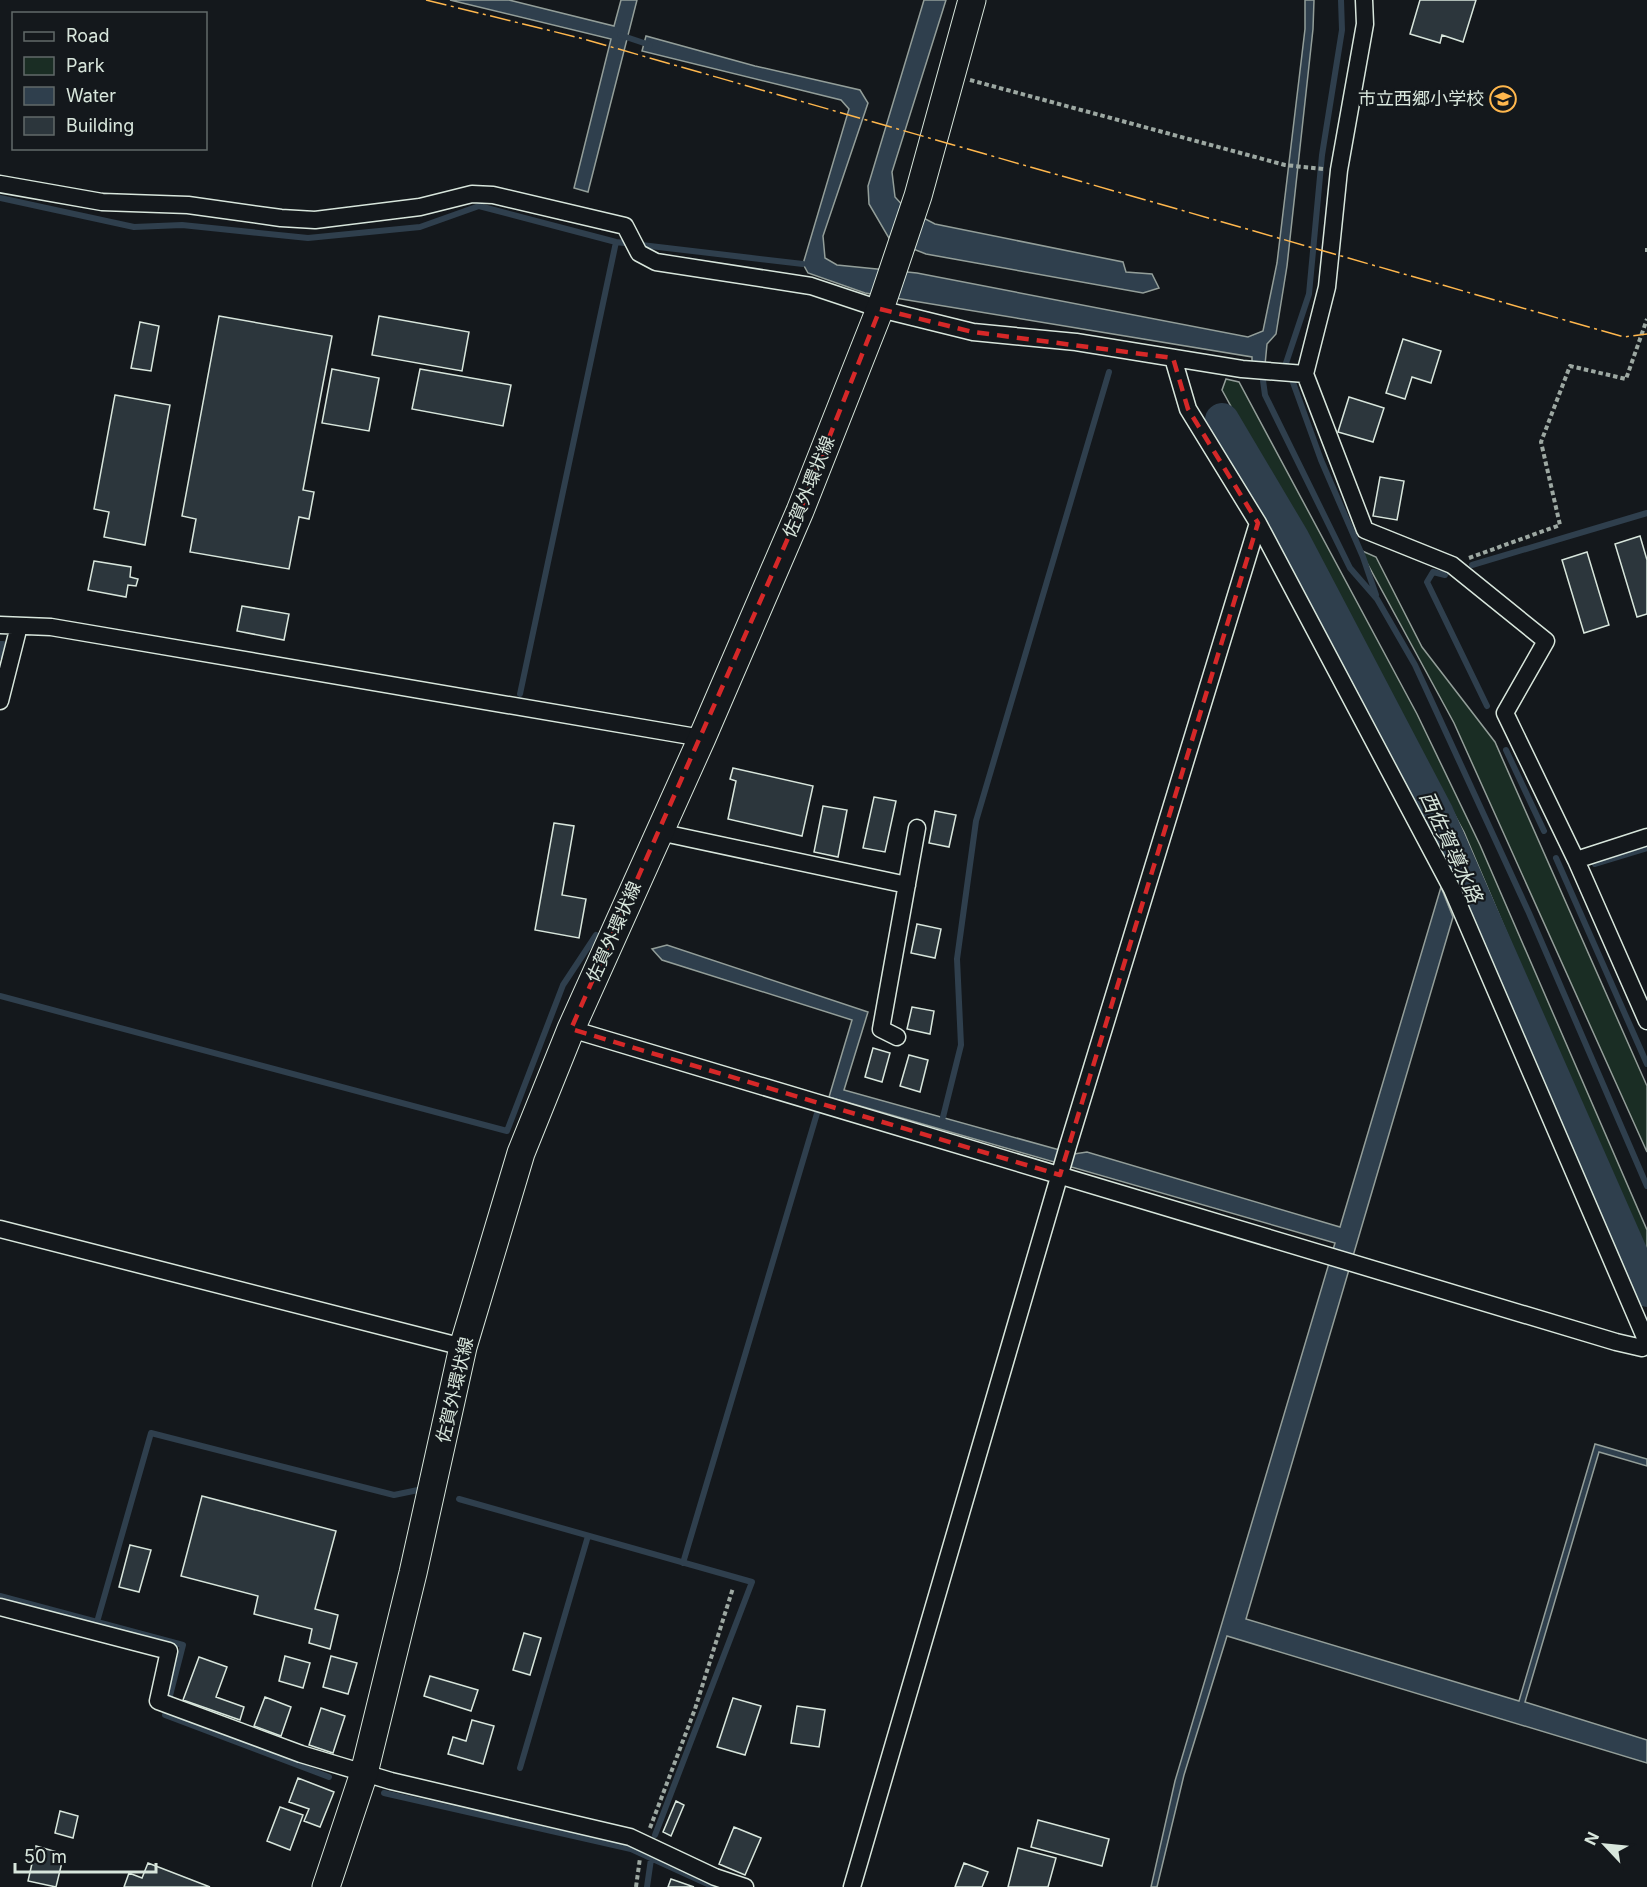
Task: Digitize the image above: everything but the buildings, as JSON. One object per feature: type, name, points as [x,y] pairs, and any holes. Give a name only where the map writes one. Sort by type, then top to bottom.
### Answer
[{"type":"main road","name":"佐賀外環状線","points":[[326,1887],[364,1773],[413,1573],[463,1347],[521,1153],[571,1029],[702,738],[800,511],[880,309],[918,196],[972,0]]},
{"type":"street","points":[[1364,0],[1365,24],[1339,171],[1327,287],[1305,374],[1365,530],[1452,565],[1546,641],[1505,713],[1576,860],[1647,1021]]},
{"type":"street","points":[[0,184],[102,202],[188,205],[281,218],[315,220],[420,207],[472,194],[492,195],[626,226],[632,234],[639,253],[656,262],[811,286],[880,309],[972,332],[1077,342],[1242,369],[1305,374]]},
{"type":"street","points":[[571,1029],[1616,1342],[1642,1347],[1647,1344],[1452,889],[1258,523],[1188,409],[1173,358]]},
{"type":"street","points":[[852,1887],[1068,1146],[1258,523]]},
{"type":"street","points":[[0,625],[51,627],[702,738]]},
{"type":"street","points":[[0,701],[19,626]]},
{"type":"street","points":[[897,1037],[881,1029],[917,828]]},
{"type":"street","points":[[658,832],[907,885]]},
{"type":"street","points":[[1576,860],[1647,837]]},
{"type":"street","points":[[0,1229],[463,1347]]},
{"type":"street","points":[[0,1606],[169,1651],[158,1701],[301,1754],[364,1773],[645,1842],[715,1877],[745,1887]]},
{"type":"path","points":[[952,75],[1285,165],[1339,171]]},
{"type":"path","points":[[1452,565],[1560,525],[1541,442],[1570,366],[1626,379],[1647,319]]},
{"type":"path","points":[[645,1842],[695,1709],[733,1588]]},
{"type":"path","points":[[636,1887],[640,1859]]},
{"type":"highlighted area","points":[[880,309],[973,332],[1173,358],[1188,409],[1258,523],[1060,1175],[571,1029],[800,511]]},
{"type":"green space","points":[[1226,379],[1239,382],[1417,714],[1480,845],[1647,1230],[1647,1265],[1464,832],[1222,390]]},
{"type":"green space","points":[[1360,550],[1376,557],[1422,647],[1495,742],[1647,1086],[1647,1152],[1454,723]]},
{"type":"water","points":[[450,0],[509,0],[614,26],[621,0],[637,0],[588,192],[574,188],[611,39]]},
{"type":"water","points":[[924,0],[946,0],[892,172],[895,197],[906,209],[935,224],[1123,262],[1126,272],[1152,274],[1159,288],[1143,293],[926,254],[890,240],[869,204],[868,186]]},
{"type":"water","points":[[1305,0],[1314,0],[1313,29],[1287,266],[1276,334],[1267,344],[1265,365],[1252,364],[1252,357],[865,293],[808,273],[803,264],[849,109],[841,100],[642,51],[646,36],[755,66],[860,90],[868,103],[823,236],[825,258],[837,265],[917,273],[1248,337],[1263,331],[1277,263],[1305,29]]},
{"type":"water","points":[[1441,887],[1453,917],[1246,1619],[1519,1701],[1595,1444],[1647,1459],[1647,1466],[1599,1452],[1525,1702],[1647,1740],[1647,1763],[1227,1636],[1184,1775],[1157,1887],[1151,1887],[1175,1781],[1335,1243],[829,1097],[852,1020],[662,960],[652,949],[667,945],[868,1012],[844,1090],[1074,1154],[1087,1152],[1340,1227]]},
{"type":"waterway","points":[[1341,0],[1342,30],[1322,155],[1309,294],[1286,363],[1321,460],[1363,557],[1376,595]]},
{"type":"waterway","points":[[620,35],[650,45]]},
{"type":"waterway","points":[[0,198],[134,227],[182,225],[308,238],[420,227],[479,206],[616,242],[803,264]]},
{"type":"waterway","points":[[520,694],[616,242]]},
{"type":"waterway","points":[[943,1117],[961,1045],[957,959],[976,821],[1109,372]]},
{"type":"waterway","points":[[1262,373],[1265,395],[1350,568],[1377,599],[1415,665],[1529,913],[1647,1186]]},
{"type":"waterway","name":"西佐賀導水路","points":[[1222,420],[1292,538],[1437,814],[1647,1290]]},
{"type":"waterway","points":[[1472,565],[1647,513]]},
{"type":"waterway","points":[[1445,575],[1433,572],[1427,582],[1487,706]]},
{"type":"waterway","points":[[0,644],[3,644],[0,656]]},
{"type":"waterway","points":[[1506,750],[1544,831]]},
{"type":"waterway","points":[[1595,864],[1647,848]]},
{"type":"waterway","points":[[1556,858],[1647,1064]]},
{"type":"waterway","points":[[0,996],[507,1131],[563,985],[596,935]]},
{"type":"waterway","points":[[683,1563],[818,1110]]},
{"type":"waterway","points":[[97,1622],[151,1433],[394,1495],[418,1490]]},
{"type":"waterway","points":[[459,1499],[752,1582],[655,1835]]},
{"type":"waterway","points":[[520,1768],[588,1536]]},
{"type":"waterway","points":[[0,1596],[183,1645],[165,1715],[329,1777]]},
{"type":"waterway","points":[[384,1793],[631,1849],[714,1887]]},
{"type":"waterway","points":[[647,1887],[651,1859]]},
{"type":"power","points":[[426,0],[580,38],[1624,337],[1647,334]]},
{"type":"place","name":"市立西郷小学校","points":[[1503,99]]}]
